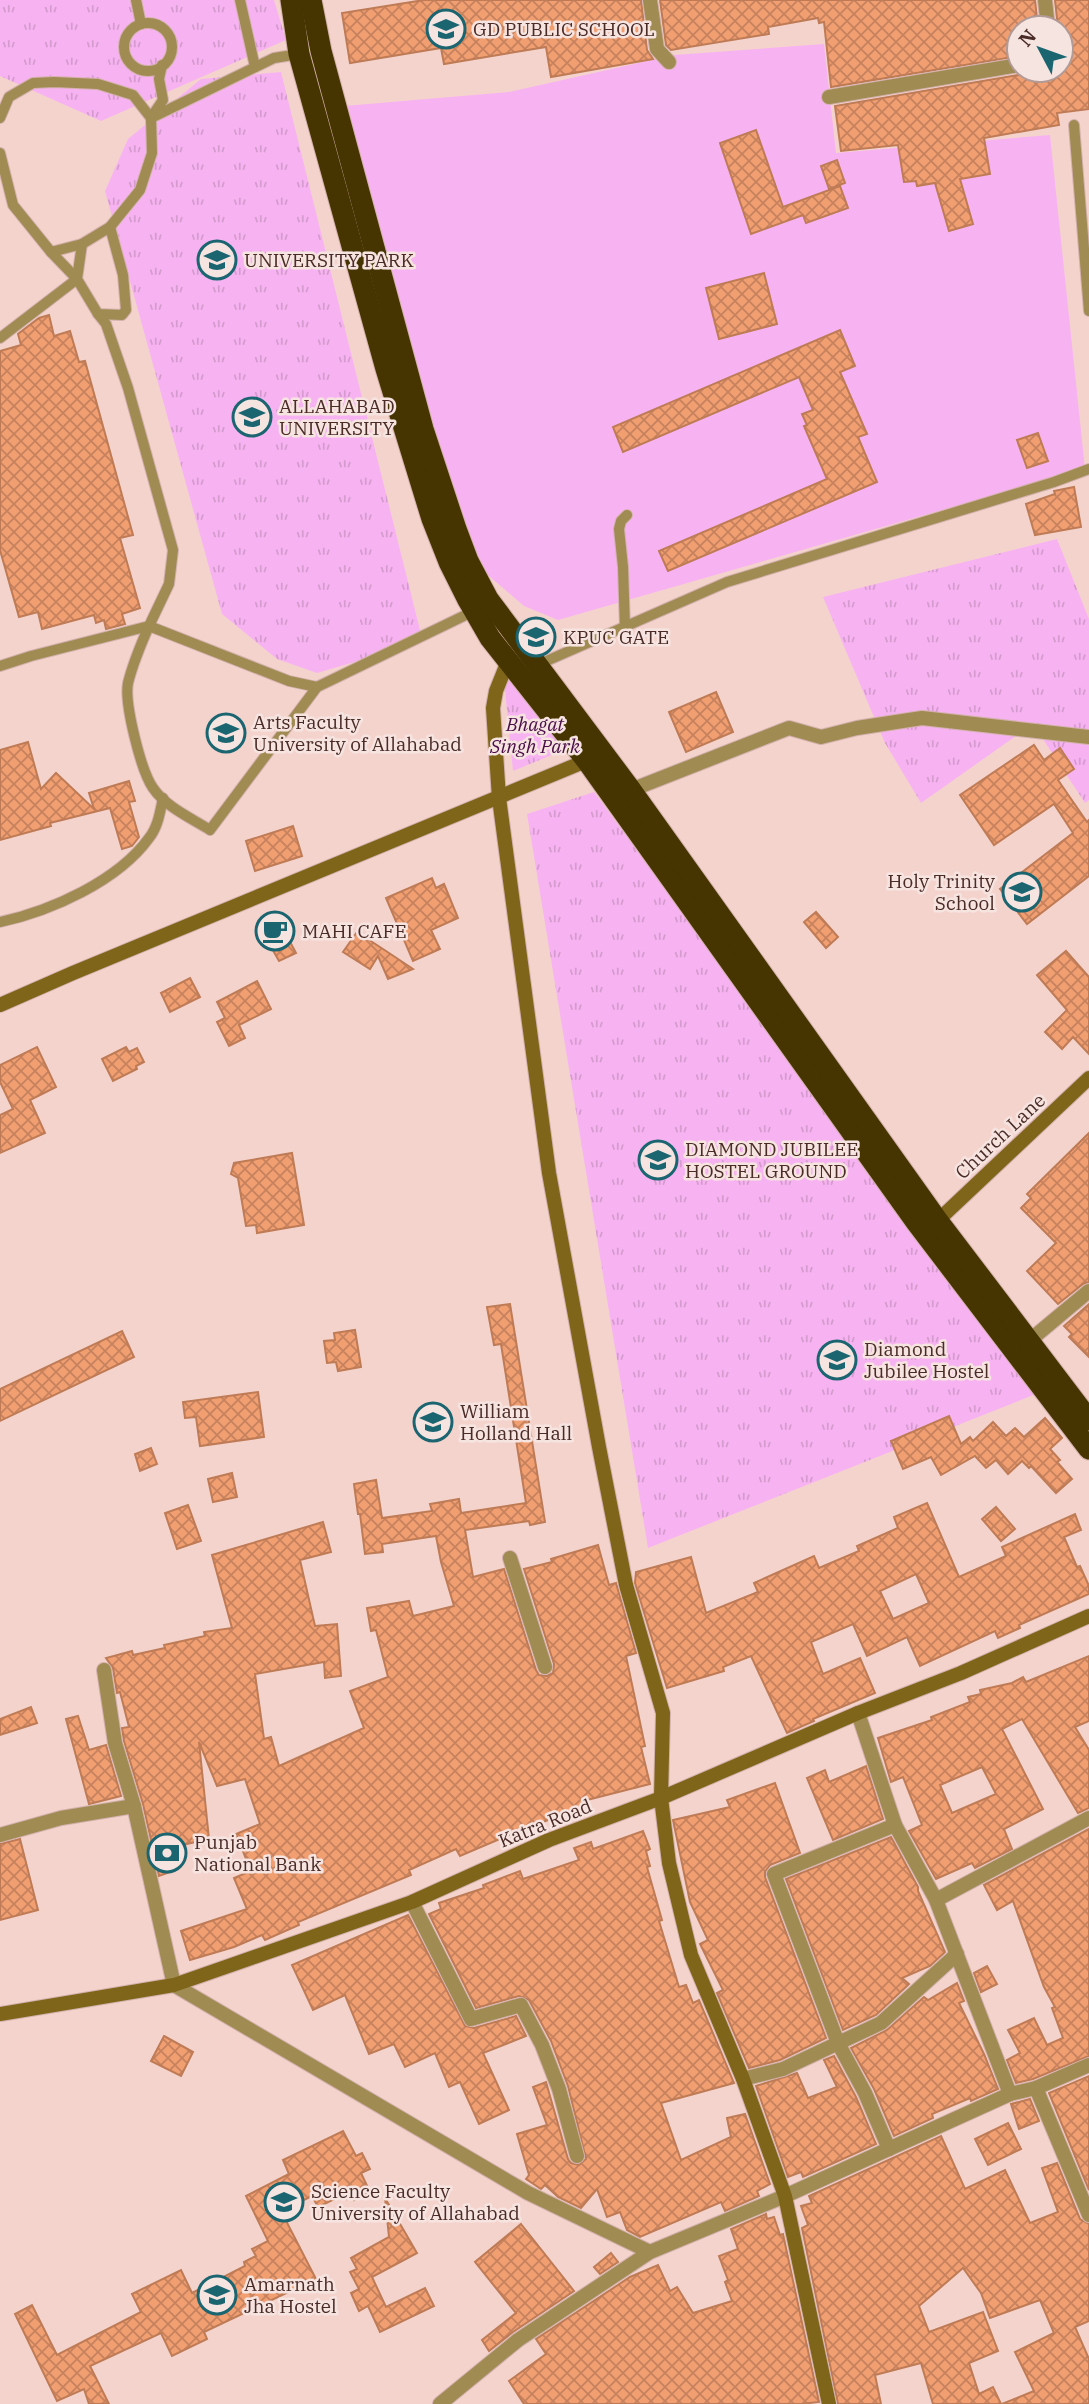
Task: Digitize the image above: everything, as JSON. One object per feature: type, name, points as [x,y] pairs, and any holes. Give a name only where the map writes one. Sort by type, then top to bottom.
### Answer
[{"type":"highway","points":[[310,1],[299,54],[386,369],[432,519],[449,562],[474,611],[490,638],[508,660],[595,758],[631,790],[931,1227],[1029,1341],[1089,1420]]},
{"type":"highway","points":[[310,1],[440,485],[468,561],[488,599],[595,758],[1089,1449]]},
{"type":"street","points":[[650,0],[657,49],[669,62]]},
{"type":"street","points":[[829,97],[1005,67]]},
{"type":"street","points":[[508,660],[496,691],[493,708],[499,798],[550,1172],[596,1433],[626,1585],[663,1713],[661,1798],[669,1863],[691,1955],[743,2079],[785,2196],[829,2404]]},
{"type":"street","points":[[631,790],[789,728],[821,737],[857,728],[922,718],[1089,737]]},
{"type":"street","points":[[0,1005],[595,758]]},
{"type":"street","name":"Church Lane","points":[[931,1227],[1089,1078]]},
{"type":"street","points":[[1029,1341],[1089,1291]]},
{"type":"street","points":[[510,1558],[545,1667]]},
{"type":"street","name":"Katra Road","points":[[0,2014],[174,1985],[412,1902],[550,1840],[661,1798],[859,1713],[961,1673],[1089,1616]]},
{"type":"street","points":[[104,1670],[115,1744],[134,1806],[174,1985],[528,2193],[650,2252]]},
{"type":"street","points":[[859,1713],[895,1825],[936,1900],[1010,2094]]},
{"type":"street","points":[[0,1835],[61,1818],[134,1806]]},
{"type":"street","points":[[936,1900],[1089,1818]]},
{"type":"street","points":[[888,2149],[865,2093],[838,2043],[774,1874],[895,1825]]},
{"type":"street","points":[[412,1902],[471,2019],[521,2005],[542,2045],[559,2089],[577,2156]]},
{"type":"street","points":[[743,2079],[783,2069],[881,2023],[957,1954]]},
{"type":"street","points":[[440,2404],[518,2340],[650,2252],[785,2196],[1010,2094],[1036,2088],[1089,2065]]},
{"type":"street","points":[[1036,2088],[1089,2215]]},
{"type":"lane","points":[[136,0],[141,24]]},
{"type":"lane","points":[[240,0],[255,67]]},
{"type":"lane","points":[[51,252],[82,244],[110,227],[140,190],[152,153],[151,118],[163,100],[159,79],[162,65],[171,52],[170,36],[152,23],[141,24],[126,37],[125,53],[134,66],[149,70],[159,79]]},
{"type":"lane","points":[[151,118],[274,58],[299,54]]},
{"type":"lane","points":[[149,70],[162,65]]},
{"type":"lane","points":[[0,118],[9,97],[33,83],[98,84],[133,95],[151,118]]},
{"type":"lane","points":[[0,89],[9,97]]},
{"type":"lane","points":[[1074,125],[1084,195],[1089,311]]},
{"type":"lane","points":[[0,153],[13,205],[77,279],[106,324],[128,388],[173,550],[169,584],[149,626],[128,685],[131,716],[144,771],[153,789],[178,811],[210,830],[317,687],[474,611]]},
{"type":"lane","points":[[98,314],[122,315],[126,310],[123,275],[110,227]]},
{"type":"lane","points":[[0,338],[77,279],[82,244]]},
{"type":"lane","points":[[535,666],[727,582],[1054,482],[1089,468]]},
{"type":"lane","points":[[625,628],[624,566],[619,529],[621,521],[627,515]]},
{"type":"lane","points":[[0,666],[149,626],[289,681],[317,687]]},
{"type":"lane","points":[[0,922],[27,916],[65,900],[115,872],[150,837],[159,817],[163,797]]},
{"type":"green space","points":[[0,0],[274,0],[286,40],[101,121],[0,76]]},
{"type":"green space","points":[[824,44],[836,153],[1050,135],[1085,469],[558,620],[524,606],[482,570],[414,393],[344,106],[509,92],[674,55]]},
{"type":"green space","points":[[281,72],[423,642],[317,673],[277,659],[222,614],[105,191],[128,139],[201,79]]},
{"type":"green space","points":[[1057,539],[1089,619],[1089,800],[1085,803],[1033,724],[921,803],[885,743],[823,597]]},
{"type":"green space","name":"Bhagat Singh Park","points":[[501,650],[576,745],[513,771]]},
{"type":"green space","points":[[594,792],[1036,1394],[648,1548],[527,814]]},
{"type":"building","points":[[424,0],[641,0],[647,50],[653,59],[551,77],[546,47],[444,64],[441,48],[350,63],[342,13]]},
{"type":"building","points":[[660,0],[1035,0],[1036,14],[1005,14],[1005,58],[831,87],[824,22],[819,23],[818,18],[768,27],[769,34],[671,50],[666,45]]},
{"type":"building","points":[[1055,0],[1089,0],[1089,109],[1057,113],[1059,125],[984,138],[990,174],[960,179],[973,224],[949,231],[935,183],[917,186],[916,181],[904,182],[898,145],[841,151],[835,106],[1005,77],[1005,84],[1075,84],[1075,14],[1056,14]]},
{"type":"building","points":[[756,130],[783,207],[840,186],[848,208],[806,223],[803,215],[751,234],[720,143]]},
{"type":"building","points":[[837,160],[845,183],[829,189],[821,166]]},
{"type":"building","points":[[764,273],[777,324],[719,339],[706,288]]},
{"type":"building","points":[[49,315],[54,336],[70,331],[79,362],[85,361],[133,535],[120,538],[140,608],[122,614],[125,624],[106,629],[104,620],[96,623],[94,615],[42,629],[38,612],[19,617],[0,550],[0,351],[21,345],[18,334],[39,318]]},
{"type":"building","points":[[840,330],[855,366],[840,372],[867,434],[858,437],[877,482],[668,571],[659,551],[827,479],[804,426],[807,425],[802,414],[813,410],[799,377],[623,452],[613,427]]},
{"type":"building","points":[[1038,433],[1048,461],[1027,468],[1017,440]]},
{"type":"building","points":[[1074,487],[1081,527],[1035,535],[1026,504],[1055,494],[1054,491]]},
{"type":"building","points":[[716,692],[733,732],[686,752],[669,712]]},
{"type":"building","points":[[28,742],[41,789],[56,773],[94,809],[89,793],[129,781],[135,801],[129,802],[139,837],[132,846],[122,849],[110,808],[50,823],[51,826],[0,840],[0,750]]},
{"type":"building","points":[[1034,745],[1044,760],[1060,748],[1074,769],[1058,780],[1087,822],[1089,820],[1089,876],[1027,924],[1000,889],[1073,833],[1054,804],[994,845],[960,795]]},
{"type":"building","points":[[293,826],[302,856],[255,871],[246,841]]},
{"type":"building","points":[[432,878],[436,888],[444,884],[458,918],[431,930],[440,949],[413,961],[386,898]]},
{"type":"building","points":[[816,912],[838,937],[826,948],[804,922]]},
{"type":"building","points":[[357,932],[413,969],[388,979],[378,956],[370,969],[343,952]]},
{"type":"building","points":[[288,938],[296,953],[279,961],[271,947]]},
{"type":"building","points":[[1066,951],[1089,977],[1089,1054],[1073,1037],[1062,1049],[1045,1032],[1067,1010],[1037,975]]},
{"type":"building","points":[[190,978],[200,997],[170,1012],[161,993]]},
{"type":"building","points":[[257,981],[271,1009],[239,1025],[245,1038],[229,1046],[217,1022],[225,1018],[217,1002]]},
{"type":"building","points":[[37,1047],[56,1087],[30,1100],[45,1133],[0,1153],[0,1115],[13,1109],[0,1082],[0,1065]]},
{"type":"building","points":[[126,1047],[129,1052],[137,1048],[144,1062],[136,1066],[137,1069],[113,1081],[102,1059]]},
{"type":"building","points":[[1089,1133],[1089,1282],[1058,1304],[1027,1271],[1056,1243],[1021,1208],[1031,1198],[1027,1194]]},
{"type":"building","points":[[292,1153],[304,1225],[257,1233],[256,1225],[246,1226],[238,1178],[231,1174],[234,1163]]},
{"type":"building","points":[[510,1304],[545,1522],[530,1525],[529,1521],[465,1530],[473,1577],[504,1569],[536,1670],[539,1675],[547,1676],[553,1673],[554,1664],[524,1569],[598,1545],[609,1585],[616,1583],[636,1653],[626,1656],[650,1784],[587,1800],[589,1805],[460,1856],[456,1849],[409,1870],[411,1875],[298,1922],[299,1925],[265,1940],[262,1935],[234,1947],[190,1960],[181,1931],[247,1909],[234,1878],[251,1871],[236,1834],[260,1824],[245,1779],[217,1786],[199,1742],[209,1839],[169,1848],[176,1870],[159,1876],[143,1804],[124,1741],[122,1728],[129,1727],[120,1692],[117,1693],[113,1668],[106,1658],[132,1651],[133,1655],[165,1648],[164,1645],[205,1636],[204,1632],[232,1628],[212,1555],[323,1522],[331,1552],[300,1560],[315,1626],[337,1624],[341,1676],[325,1678],[324,1662],[255,1674],[264,1739],[271,1737],[279,1766],[364,1728],[350,1691],[388,1677],[376,1630],[371,1631],[367,1608],[409,1601],[413,1616],[454,1606],[436,1536],[382,1544],[383,1552],[365,1554],[354,1484],[376,1480],[382,1518],[432,1511],[430,1504],[459,1499],[461,1513],[526,1503],[501,1344],[494,1345],[487,1307]]},
{"type":"building","points":[[1089,1304],[1089,1357],[1069,1337],[1072,1334],[1064,1326]]},
{"type":"building","points":[[355,1330],[361,1367],[338,1371],[336,1362],[327,1363],[324,1341],[335,1340],[334,1333]]},
{"type":"building","points":[[122,1331],[134,1357],[0,1421],[0,1389]]},
{"type":"building","points":[[258,1392],[264,1437],[200,1446],[196,1417],[185,1418],[183,1402]]},
{"type":"building","points":[[949,1416],[961,1444],[970,1437],[973,1441],[993,1422],[1006,1436],[1015,1428],[1024,1437],[1045,1418],[1062,1438],[1050,1449],[1072,1479],[1056,1493],[1031,1466],[1029,1468],[1022,1461],[1008,1474],[996,1460],[986,1468],[975,1456],[941,1475],[931,1457],[903,1469],[891,1441]]},
{"type":"building","points":[[151,1448],[157,1464],[140,1471],[135,1454]]},
{"type":"building","points":[[232,1473],[237,1497],[213,1502],[208,1479]]},
{"type":"building","points":[[927,1503],[959,1577],[1006,1556],[1002,1547],[1075,1514],[1081,1530],[1064,1537],[1089,1586],[1089,1594],[1019,1625],[1020,1628],[998,1638],[995,1631],[920,1666],[907,1637],[867,1656],[853,1624],[811,1642],[823,1674],[860,1658],[875,1693],[787,1733],[751,1656],[723,1667],[724,1671],[667,1688],[635,1583],[636,1572],[691,1557],[706,1613],[758,1592],[754,1583],[814,1556],[819,1568],[859,1551],[857,1546],[898,1528],[894,1517]],"holes":[[[916,1574],[929,1603],[893,1619],[880,1591]]]},
{"type":"building","points":[[188,1505],[201,1541],[177,1549],[165,1513]]},
{"type":"building","points":[[996,1507],[1015,1529],[1001,1541],[982,1519]]},
{"type":"building","points":[[1089,1656],[1089,1721],[1075,1727],[1089,1750],[1089,1808],[1078,1813],[1022,1719],[1002,1729],[1043,1809],[1004,1829],[1012,1849],[975,1868],[972,1863],[936,1879],[909,1831],[922,1825],[903,1777],[891,1782],[878,1738],[932,1720],[931,1717],[970,1702],[968,1697],[981,1694],[980,1690],[1012,1683],[1023,1677],[1026,1682]],"holes":[[[982,1767],[996,1794],[952,1813],[940,1785]]]},
{"type":"building","points":[[31,1707],[37,1723],[0,1735],[0,1719]]},
{"type":"building","points":[[78,1716],[89,1750],[106,1745],[121,1796],[89,1804],[66,1719]]},
{"type":"building","points":[[866,1766],[883,1819],[833,1840],[807,1778],[825,1770],[829,1782]]},
{"type":"building","points":[[775,1783],[800,1853],[770,1865],[765,1877],[826,2038],[780,2060],[749,2068],[717,1993],[723,1990],[700,1944],[708,1940],[690,1902],[673,1820],[730,1807],[727,1800]]},
{"type":"building","points":[[1089,1829],[1089,2056],[1033,2079],[1016,2083],[1007,2060],[1020,2053],[1008,2030],[1034,2018],[1047,2045],[1063,2038],[1052,2008],[1055,2007],[1044,1987],[1013,1901],[997,1910],[984,1885]]},
{"type":"building","points":[[643,1831],[650,1849],[646,1851],[650,1866],[647,1867],[662,1920],[659,1921],[679,1987],[686,1985],[693,2003],[699,2000],[734,2083],[661,2103],[681,2160],[731,2137],[727,2118],[745,2114],[770,2184],[757,2191],[759,2196],[725,2211],[721,2202],[640,2237],[627,2230],[620,2212],[607,2217],[597,2189],[581,2208],[558,2197],[545,2185],[541,2189],[526,2179],[529,2175],[517,2134],[547,2125],[533,2087],[546,2082],[568,2159],[579,2165],[586,2159],[568,2086],[551,2041],[529,2000],[519,1996],[476,2008],[429,1914],[441,1909],[439,1903],[484,1888],[483,1885],[520,1871],[523,1879],[579,1860],[574,1848],[591,1842],[593,1849]]},
{"type":"building","points":[[891,1837],[918,1887],[945,1952],[930,1966],[902,1978],[909,1984],[876,2015],[843,2030],[786,1879]]},
{"type":"building","points":[[20,1839],[38,1910],[0,1920],[0,1844]]},
{"type":"building","points":[[408,1915],[465,2026],[474,2028],[516,2016],[526,2036],[483,2053],[509,2110],[479,2124],[460,2082],[449,2087],[435,2053],[405,2067],[394,2044],[369,2054],[345,1995],[313,2010],[292,1965]]},
{"type":"building","points":[[987,1966],[997,1984],[981,1992],[974,1973]]},
{"type":"building","points":[[957,1983],[964,2001],[959,2003],[998,2089],[932,2114],[933,2118],[894,2136],[874,2089],[851,2048],[887,2030],[924,1997],[928,2000]]},
{"type":"building","points":[[164,2036],[193,2052],[181,2076],[151,2061]]},
{"type":"building","points":[[834,2056],[856,2097],[876,2144],[803,2177],[801,2172],[788,2177],[756,2086],[797,2073],[808,2098],[837,2087],[824,2060]]},
{"type":"building","points":[[1089,2076],[1089,2190],[1049,2093]]},
{"type":"building","points":[[1030,2099],[1039,2121],[1019,2129],[1011,2104]]},
{"type":"building","points":[[1008,2123],[1021,2149],[988,2165],[975,2139]]},
{"type":"building","name":"Amarnath Jha Hostel","points":[[343,2131],[356,2156],[362,2153],[370,2169],[361,2173],[370,2192],[354,2200],[353,2196],[347,2199],[345,2194],[318,2207],[312,2196],[281,2211],[316,2279],[204,2332],[207,2339],[172,2356],[161,2333],[90,2366],[109,2404],[89,2404],[84,2389],[57,2401],[15,2314],[32,2305],[57,2355],[141,2312],[132,2294],[181,2270],[192,2293],[245,2266],[244,2262],[256,2256],[252,2249],[268,2241],[246,2196],[289,2174],[283,2160]]},
{"type":"building","points":[[941,2136],[965,2189],[1005,2170],[1030,2223],[1058,2212],[1042,2168],[1057,2163],[1080,2219],[1089,2224],[1089,2321],[1075,2327],[1089,2359],[1089,2404],[1002,2404],[1034,2391],[1015,2352],[1054,2333],[1040,2300],[990,2318],[981,2293],[963,2268],[919,2306],[929,2332],[983,2312],[998,2351],[969,2363],[979,2394],[993,2387],[1001,2404],[933,2404],[921,2363],[875,2375],[881,2404],[838,2404],[802,2228],[808,2225],[801,2206],[812,2203],[809,2196]]},
{"type":"building","points":[[385,2198],[417,2253],[372,2277],[386,2307],[425,2288],[434,2306],[380,2332],[368,2306],[359,2311],[351,2293],[359,2289],[350,2272],[357,2269],[351,2258],[389,2237]]},
{"type":"building","points":[[766,2214],[767,2219],[774,2217],[780,2235],[783,2234],[819,2402],[524,2404],[509,2381],[546,2354],[536,2339],[630,2277],[658,2265],[670,2291],[677,2287],[693,2313],[732,2301],[719,2256],[738,2249],[731,2229]]},
{"type":"building","points":[[521,2224],[574,2291],[489,2351],[482,2340],[516,2313],[475,2262]]},
{"type":"building","points":[[611,2253],[618,2262],[600,2274],[594,2267]]},
{"type":"place","name":"GD PUBLIC SCHOOL","points":[[446,29]]},
{"type":"place","name":"UNIVERSITY PARK","points":[[217,260]]},
{"type":"place","name":"ALLAHABAD UNIVERSITY","points":[[252,417]]},
{"type":"place","name":"KPUC GATE","points":[[536,637]]},
{"type":"place","name":"Arts Faculty University of Allahabad","points":[[226,733]]},
{"type":"place","name":"Holy Trinity School","points":[[1022,892]]},
{"type":"place","name":"MAHI CAFE","points":[[275,931]]},
{"type":"place","name":"DIAMOND JUBILEE HOSTEL GROUND","points":[[658,1160]]},
{"type":"place","name":"Diamond Jubilee Hostel","points":[[837,1360]]},
{"type":"place","name":"William Holland Hall","points":[[433,1422]]},
{"type":"place","name":"Punjab National Bank","points":[[167,1853]]},
{"type":"place","name":"Science Faculty University of Allahabad","points":[[284,2202]]},
{"type":"place","name":"Amarnath Jha Hostel","points":[[217,2295]]}]
